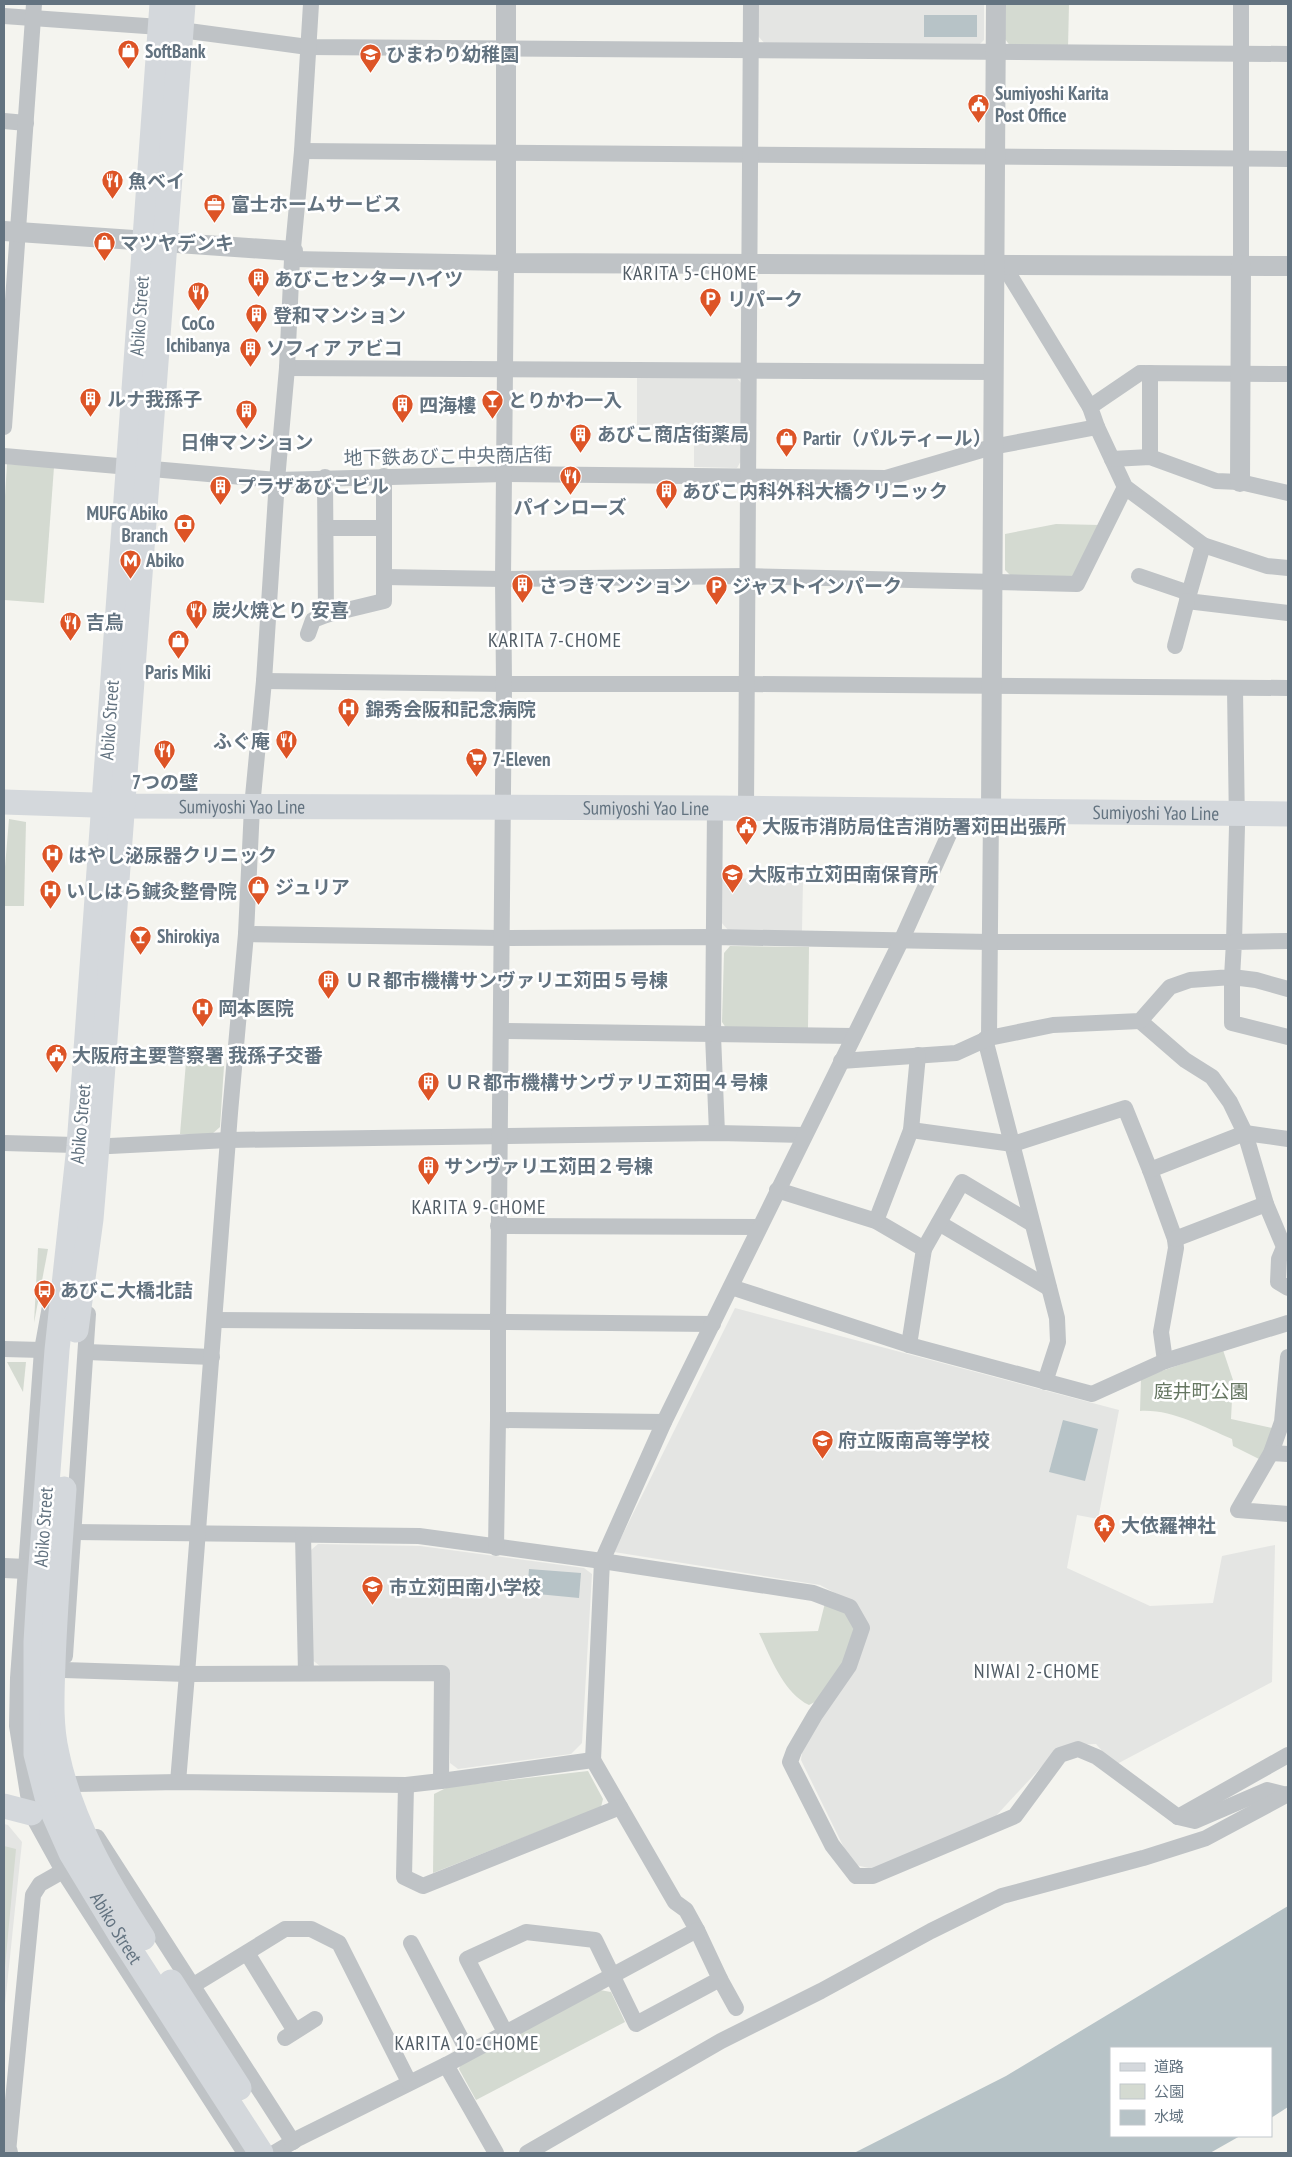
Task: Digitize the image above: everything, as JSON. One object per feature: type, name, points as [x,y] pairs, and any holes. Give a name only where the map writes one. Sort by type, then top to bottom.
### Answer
[{"type":"main road","name":"Abiko Street","points":[[183,4],[168,20],[155,243],[88,1146],[82,1211],[57,1350],[48,1592],[52,1699],[56,1752],[68,1795],[90,1849],[139,1932],[286,2148]]},
{"type":"main road","name":"Sumiyoshi Yao Line","points":[[4,802],[252,807],[715,808],[1288,814]]},
{"type":"main road","name":"Abiko Street","points":[[48,1592],[36,1642],[36,1754],[48,1801],[71,1853],[118,1931],[261,2153]]},
{"type":"main road","points":[[4,1806],[31,1813]]},
{"type":"street","points":[[178,1782],[246,934],[252,807],[264,681],[277,480],[287,368],[311,4]]},
{"type":"street","points":[[496,1548],[504,684],[506,4]]},
{"type":"street","points":[[746,809],[751,4]]},
{"type":"street","points":[[996,4],[996,157],[999,266],[993,372],[990,942],[987,1038],[1031,1223],[1057,1318],[1058,1342],[1046,1382]]},
{"type":"street","points":[[1240,482],[1241,4]]},
{"type":"street","points":[[4,427],[10,231],[26,123],[34,11]]},
{"type":"street","points":[[4,16],[34,11],[168,20],[308,47],[1288,54]]},
{"type":"street","points":[[4,121],[26,123]]},
{"type":"street","points":[[302,151],[1288,159]]},
{"type":"street","points":[[10,231],[293,255],[506,263],[1288,266]]},
{"type":"street","points":[[999,266],[1090,407],[1097,427],[1125,487],[1203,545],[1268,566],[1288,568]]},
{"type":"street","points":[[287,368],[993,372]]},
{"type":"street","points":[[1090,407],[1140,373],[1288,374]]},
{"type":"street","points":[[1150,373],[1150,457]]},
{"type":"street","name":"地下鉄あびこ中央商店街","points":[[4,456],[277,480],[325,477],[505,474],[886,478],[992,447],[1097,427]]},
{"type":"street","points":[[1112,459],[1150,457],[1216,481],[1240,482],[1288,493]]},
{"type":"street","points":[[308,634],[314,620],[326,615],[384,601],[384,476]]},
{"type":"street","points":[[325,477],[326,615]]},
{"type":"street","points":[[384,577],[503,579],[746,576],[1077,584],[1125,487]]},
{"type":"street","points":[[326,528],[384,528]]},
{"type":"street","points":[[1174,646],[1203,545]]},
{"type":"street","points":[[1139,576],[1188,597],[1288,613]]},
{"type":"street","points":[[264,681],[1288,688]]},
{"type":"street","points":[[1235,689],[1237,814],[1232,1023],[1288,1037]]},
{"type":"street","points":[[715,808],[713,1035],[717,1133]]},
{"type":"street","points":[[736,2008],[686,1910],[675,1902],[593,1760],[602,1560],[664,1422],[840,1061],[902,939],[959,812]]},
{"type":"street","points":[[246,934],[501,938],[714,937],[902,939],[990,942],[1288,941]]},
{"type":"street","points":[[1140,1021],[1170,986],[1190,980],[1232,977],[1256,980],[1288,989]]},
{"type":"street","points":[[840,1061],[956,1053],[987,1038],[1053,1025],[1140,1021],[1185,1060],[1212,1077],[1230,1102],[1245,1133],[1266,1204],[1284,1247],[1279,1259],[1278,1282],[1288,1288]]},
{"type":"street","points":[[501,1031],[853,1036]]},
{"type":"street","points":[[876,1221],[911,1130],[918,1056]]},
{"type":"street","points":[[911,1130],[1013,1144],[1125,1108],[1150,1170],[1176,1248],[1161,1332],[1165,1361]]},
{"type":"street","points":[[4,1143],[88,1146],[228,1140],[717,1133],[804,1135]]},
{"type":"street","points":[[1150,1170],[1245,1133],[1288,1139]]},
{"type":"street","points":[[909,1345],[924,1249],[962,1182],[1031,1223]]},
{"type":"street","points":[[777,1190],[876,1221],[924,1249]]},
{"type":"street","points":[[1174,1239],[1266,1204]]},
{"type":"street","points":[[82,1211],[42,1350],[18,1678],[17,1726],[31,1813],[62,1871],[245,2153]]},
{"type":"street","points":[[82,1211],[87,1352],[64,1670],[63,1721],[76,1784],[91,1827],[192,1986],[286,2148]]},
{"type":"street","points":[[938,1223],[1049,1288]]},
{"type":"street","points":[[498,1226],[759,1227]]},
{"type":"street","points":[[731,1287],[909,1345],[1092,1394],[1165,1361],[1288,1323]]},
{"type":"street","points":[[215,1320],[713,1324]]},
{"type":"street","points":[[4,1349],[42,1350]]},
{"type":"street","points":[[87,1352],[212,1357]]},
{"type":"street","points":[[1288,1357],[1282,1422],[1271,1453],[1238,1510],[1288,1514]]},
{"type":"street","points":[[498,1420],[664,1422]]},
{"type":"street","points":[[1271,1453],[1288,1454]]},
{"type":"street","points":[[73,1532],[420,1536],[496,1548],[602,1560],[812,1593],[850,1606],[862,1628],[849,1666],[815,1715],[794,1751],[790,1762],[832,1845],[856,1876],[873,1876],[1015,1816],[1060,1755],[1078,1749],[1097,1757],[1178,1817],[1195,1821],[1267,1790],[1288,1795]]},
{"type":"street","points":[[302,1535],[306,1673]]},
{"type":"street","points":[[4,1568],[26,1569]]},
{"type":"street","points":[[64,1670],[187,1674],[442,1673],[441,1781]]},
{"type":"street","points":[[17,1726],[31,1716],[47,1715],[63,1721]]},
{"type":"street","points":[[1178,1817],[1288,1755]]},
{"type":"street","points":[[76,1784],[178,1782],[406,1785],[593,1760]]},
{"type":"street","points":[[406,1785],[404,1877],[423,1886],[620,1806]]},
{"type":"street","points":[[528,2153],[721,2041],[1002,1896],[1143,1858],[1206,1838],[1288,1795]]},
{"type":"street","points":[[31,1813],[91,1827]]},
{"type":"street","points":[[8,2153],[33,1895],[40,1884],[62,1871]]},
{"type":"street","points":[[110,1945],[123,1949],[148,1934],[148,1918]]},
{"type":"street","points":[[192,1986],[285,1929],[311,1929],[339,1943],[409,2082]]},
{"type":"street","points":[[274,2153],[409,2082],[446,2065],[612,1974],[697,1930]]},
{"type":"street","points":[[505,2032],[467,1959],[526,1932],[595,1940],[636,2024],[720,1979]]},
{"type":"street","points":[[247,1952],[290,2035],[315,2019]]},
{"type":"street","points":[[412,1954],[468,2052]]},
{"type":"street","points":[[446,2065],[496,2153]]},
{"type":"shaded area","points":[[758,4],[984,4],[984,40],[978,46],[765,44],[758,36]]},
{"type":"shaded area","points":[[637,377],[736,377],[742,384],[742,459],[737,468],[694,467],[694,427],[637,427]]},
{"type":"shaded area","points":[[721,878],[803,880],[802,931],[728,930],[721,922]]},
{"type":"shaded area","points":[[735,1308],[1119,1410],[1098,1519],[1077,1515],[1067,1568],[1150,1606],[1213,1603],[1222,1556],[1275,1545],[1272,1682],[1115,1765],[1096,1744],[1071,1745],[1058,1749],[994,1818],[873,1869],[856,1865],[849,1858],[801,1760],[803,1744],[856,1604],[820,1585],[614,1552]]},
{"type":"shaded area","points":[[318,1544],[420,1546],[584,1568],[592,1574],[582,1743],[571,1754],[458,1769],[450,1763],[448,1667],[320,1666],[311,1659],[311,1550]]},
{"type":"shaded area","points":[[4,1824],[8,1825],[22,1842],[4,2014]]},
{"type":"green space","points":[[1006,4],[1069,4],[1068,48],[1011,47],[1005,39]]},
{"type":"green space","points":[[7,464],[54,467],[44,603],[4,600],[4,512]]},
{"type":"green space","points":[[1056,524],[1100,525],[1076,576],[1011,576],[1005,570],[1005,534]]},
{"type":"green space","points":[[9,819],[26,822],[24,906],[4,906],[4,879]]},
{"type":"green space","points":[[730,946],[809,947],[808,1028],[726,1028],[722,1022],[724,953]]},
{"type":"green space","points":[[186,1062],[224,1066],[220,1127],[212,1134],[180,1134]]},
{"type":"green space","points":[[38,1248],[48,1249],[34,1323]]},
{"type":"green space","name":"庭井町公園","points":[[1223,1350],[1233,1380],[1231,1419],[1277,1429],[1261,1460],[1233,1446],[1232,1439],[1199,1424],[1164,1413],[1140,1411],[1141,1378]]},
{"type":"green space","points":[[7,1362],[26,1362],[23,1392]]},
{"type":"green space","points":[[825,1603],[844,1609],[853,1623],[855,1634],[843,1662],[823,1698],[809,1705],[792,1692],[785,1683],[759,1633],[818,1631]]},
{"type":"green space","points":[[588,1771],[603,1799],[601,1807],[433,1873],[434,1794],[448,1787]]},
{"type":"green space","points":[[4,1846],[16,1849],[4,1978]]},
{"type":"green space","points":[[594,1989],[611,1992],[625,2022],[476,2100],[459,2069],[461,2063]]},
{"type":"water","points":[[924,15],[977,15],[977,37],[924,37]]},
{"type":"water","points":[[1063,1420],[1098,1429],[1085,1481],[1049,1472]]},
{"type":"water","points":[[529,1569],[581,1573],[579,1598],[527,1593]]},
{"type":"water","points":[[1288,1906],[1288,2107],[1272,2117],[1272,2047],[1110,2047],[1110,2137],[1238,2137],[1210,2153],[854,2153],[1006,2076]]},
{"type":"place","name":"SoftBank","points":[[129,70]]},
{"type":"place","name":"ひまわり幼稚園","points":[[370,73]]},
{"type":"place","name":"Sumiyoshi Karita Post Office","points":[[979,123]]},
{"type":"place","name":"魚ベイ","points":[[112,200]]},
{"type":"place","name":"富士ホームサービス","points":[[215,223]]},
{"type":"place","name":"マツヤデンキ","points":[[104,262]]},
{"type":"place","name":"あびこセンターハイツ","points":[[258,298]]},
{"type":"place","name":"CoCo Ichibanya","points":[[198,311]]},
{"type":"place","name":"リパーク","points":[[711,318]]},
{"type":"place","name":"登和マンション","points":[[257,334]]},
{"type":"place","name":"ソフィア アビコ","points":[[250,367]]},
{"type":"place","name":"ルナ我孫子","points":[[91,418]]},
{"type":"place","name":"とりかわ一入","points":[[492,419]]},
{"type":"place","name":"四海樓","points":[[403,424]]},
{"type":"place","name":"日伸マンション","points":[[247,430]]},
{"type":"place","name":"あびこ商店街薬局","points":[[581,453]]},
{"type":"place","name":"Partir（パルティール）","points":[[787,457]]},
{"type":"place","name":"パインローズ","points":[[570,495]]},
{"type":"place","name":"プラザあびこビル","points":[[221,505]]},
{"type":"place","name":"あびこ内科外科大橋クリニック","points":[[666,510]]},
{"type":"place","name":"MUFG Abiko Branch","points":[[184,543]]},
{"type":"place","name":"Abiko","points":[[130,579]]},
{"type":"place","name":"さつきマンション","points":[[523,604]]},
{"type":"place","name":"ジャストインパーク","points":[[716,605]]},
{"type":"place","name":"炭火焼とり 安喜","points":[[196,629]]},
{"type":"place","name":"吉烏","points":[[70,641]]},
{"type":"place","name":"Paris Miki","points":[[178,660]]},
{"type":"place","name":"錦秀会阪和記念病院","points":[[349,728]]},
{"type":"place","name":"ふぐ庵","points":[[286,760]]},
{"type":"place","name":"7つの壁","points":[[165,770]]},
{"type":"place","name":"7-Eleven","points":[[476,778]]},
{"type":"place","name":"大阪市消防局住吉消防署苅田出張所","points":[[746,845]]},
{"type":"place","name":"はやし泌尿器クリニック","points":[[52,874]]},
{"type":"place","name":"大阪市立苅田南保育所","points":[[732,893]]},
{"type":"place","name":"ジュリア","points":[[259,906]]},
{"type":"place","name":"いしはら鍼灸整骨院","points":[[50,910]]},
{"type":"place","name":"Shirokiya","points":[[141,955]]},
{"type":"place","name":"ＵＲ都市機構サンヴァリエ苅田５号棟","points":[[329,999]]},
{"type":"place","name":"岡本医院","points":[[202,1027]]},
{"type":"place","name":"大阪府主要警察署 我孫子交番","points":[[56,1074]]},
{"type":"place","name":"ＵＲ都市機構サンヴァリエ苅田４号棟","points":[[429,1101]]},
{"type":"place","name":"サンヴァリエ苅田２号棟","points":[[428,1185]]},
{"type":"place","name":"あびこ大橋北詰","points":[[44,1309]]},
{"type":"place","name":"府立阪南高等学校","points":[[822,1459]]},
{"type":"place","name":"大依羅神社","points":[[1105,1544]]},
{"type":"place","name":"市立苅田南小学校","points":[[373,1606]]},
{"type":"district","name":"KARITA 5-CHOME","points":[[690,273]]},
{"type":"district","name":"KARITA 7-CHOME","points":[[555,640]]},
{"type":"district","name":"KARITA 9-CHOME","points":[[479,1207]]},
{"type":"district","name":"NIWAI 2-CHOME","points":[[1037,1671]]},
{"type":"district","name":"KARITA 10-CHOME","points":[[467,2043]]}]
